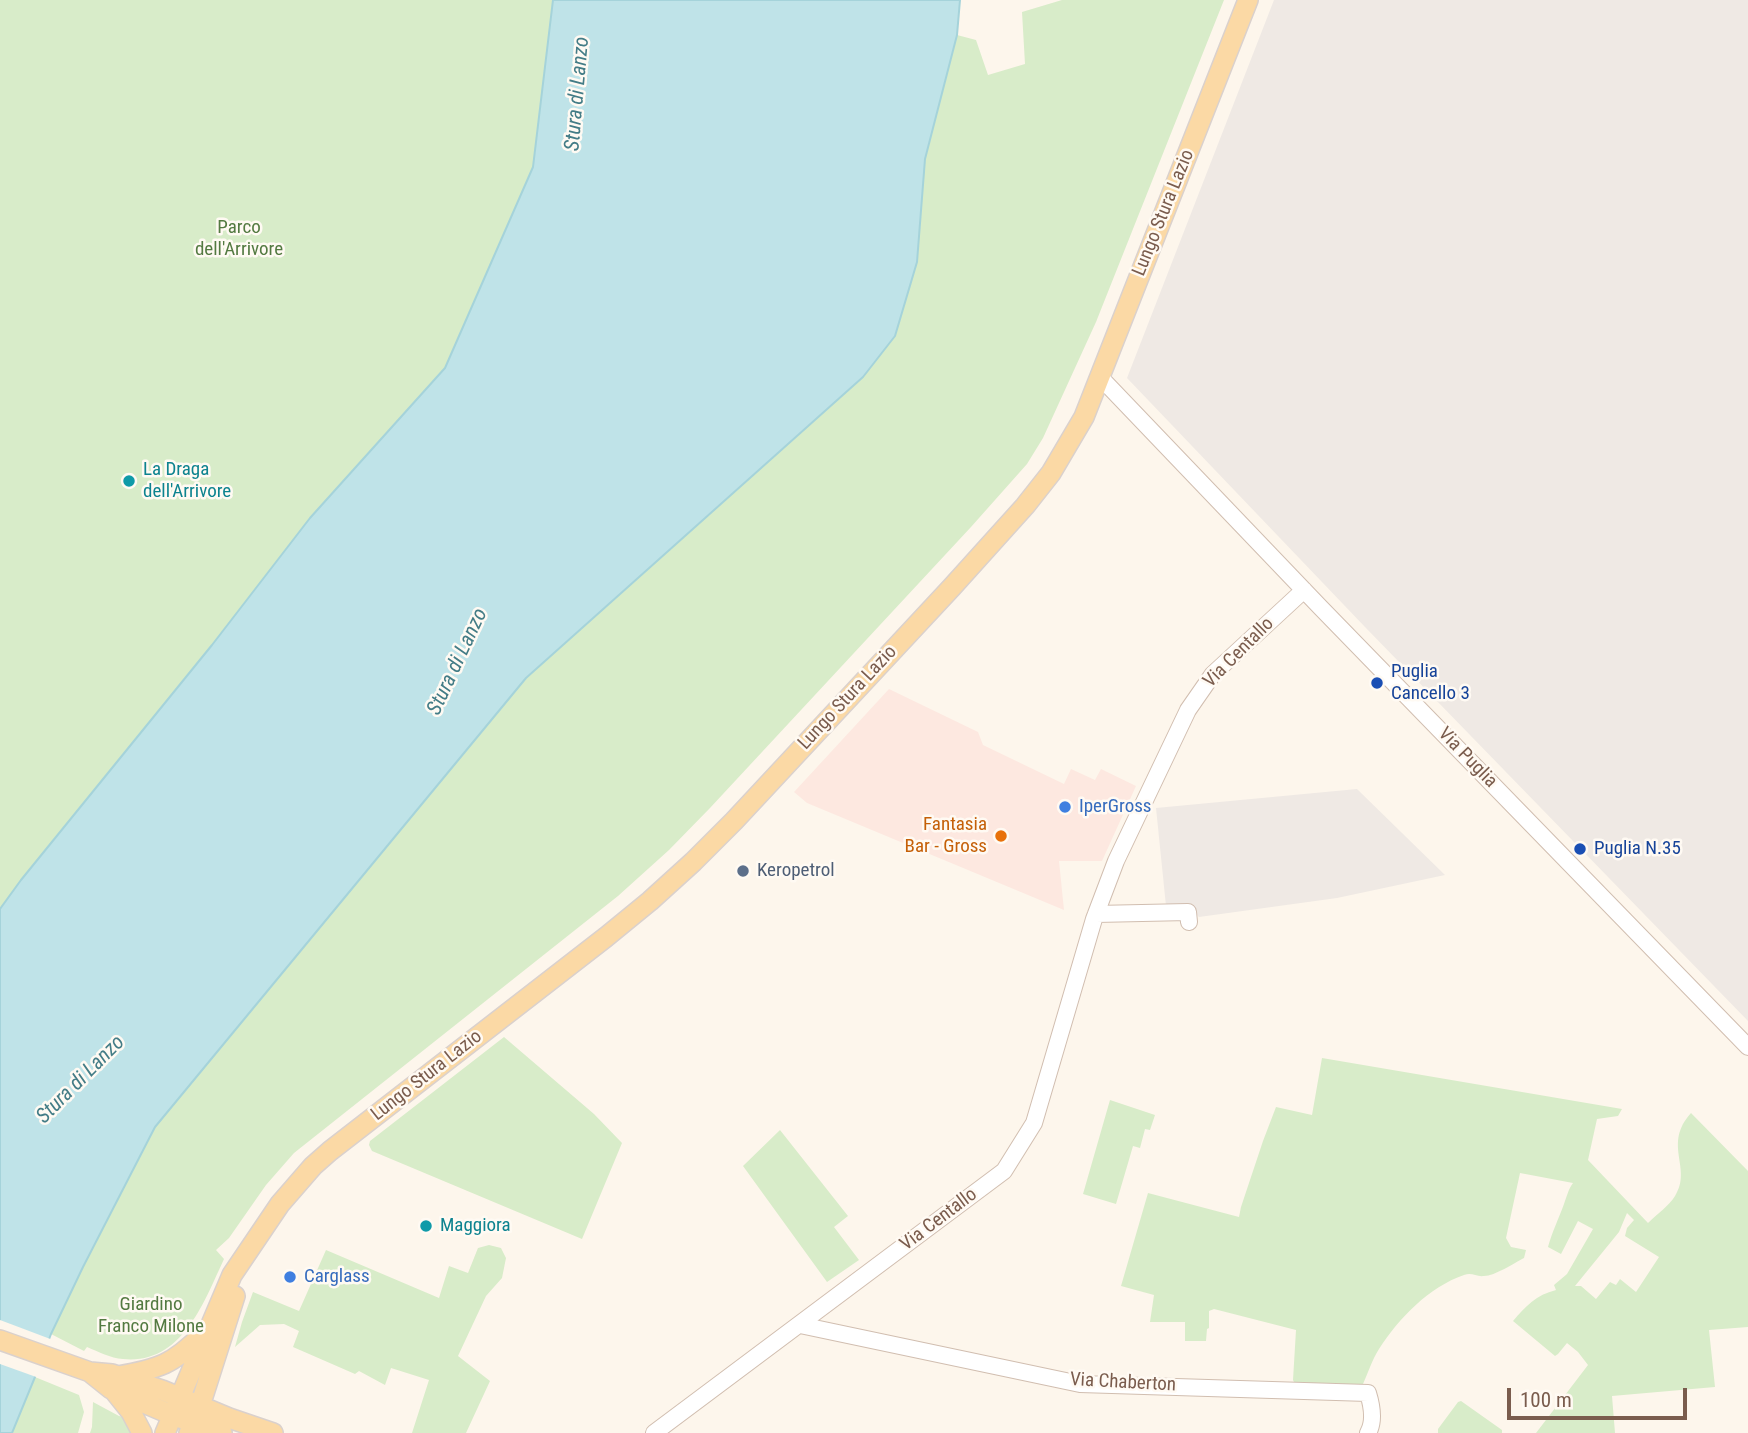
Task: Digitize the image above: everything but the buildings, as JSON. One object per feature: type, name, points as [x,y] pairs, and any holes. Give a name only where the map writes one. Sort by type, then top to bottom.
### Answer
[{"type":"main road","name":"Lungo Stura Lazio","points":[[172,1415],[232,1275],[280,1204],[313,1167],[633,916],[694,862],[1025,506],[1051,473],[1081,423],[1248,0]]},
{"type":"main road","name":"Lungo Stura Lazio","points":[[194,1421],[244,1276],[250,1249]]},
{"type":"main road","points":[[114,1382],[178,1358],[210,1327]]},
{"type":"main road","points":[[0,1340],[114,1382],[172,1415],[273,1433]]},
{"type":"main road","points":[[114,1382],[142,1433]]},
{"type":"main road","points":[[194,1421],[222,1433]]},
{"type":"street","name":"Via Puglia","points":[[1100,377],[1748,1047]]},
{"type":"street","name":"Via Centallo","points":[[654,1433],[1004,1171],[1034,1123],[1096,914],[1121,850],[1188,710],[1213,674],[1304,590]]},
{"type":"street","points":[[1096,914],[1188,912],[1189,922]]},
{"type":"street","name":"Via Chaberton","points":[[800,1325],[1080,1384],[1368,1393],[1372,1426],[1368,1433]]},
{"type":"shaded area","points":[[1274,0],[1748,0],[1748,1021],[1127,378]]},
{"type":"shaded area","points":[[889,689],[978,732],[983,745],[1064,784],[1071,769],[1095,780],[1101,769],[1136,786],[1102,861],[1059,861],[1064,910],[807,803],[794,792]]},
{"type":"shaded area","points":[[1357,789],[1445,875],[1337,898],[1199,917],[1189,907],[1166,906],[1156,808]]},
{"type":"green space","name":"Parco dell'Arrivore","points":[[0,0],[555,0],[533,167],[487,465],[0,945]]},
{"type":"green space","name":"Giardino Franco Milone","points":[[1062,0],[1224,0],[1096,322],[1043,438],[1027,464],[669,850],[618,896],[294,1153],[266,1185],[229,1238],[216,1250],[224,1259],[199,1311],[176,1341],[161,1352],[143,1358],[123,1359],[87,1347],[84,1351],[51,1334],[155,1127],[526,678],[863,377],[895,336],[917,262],[925,159],[957,35],[976,40],[988,75],[1025,64],[1022,12]]},
{"type":"green space","points":[[504,1037],[594,1114],[622,1143],[582,1239],[372,1151],[369,1145],[370,1141]]},
{"type":"green space","points":[[1322,1058],[1622,1109],[1618,1116],[1597,1119],[1588,1160],[1648,1223],[1666,1207],[1680,1186],[1679,1136],[1691,1113],[1748,1171],[1748,1327],[1709,1330],[1715,1387],[1612,1396],[1615,1433],[1536,1433],[1588,1365],[1567,1343],[1555,1356],[1513,1321],[1532,1302],[1556,1290],[1554,1285],[1567,1274],[1593,1229],[1578,1221],[1561,1254],[1548,1247],[1573,1183],[1520,1173],[1506,1238],[1511,1247],[1526,1250],[1524,1258],[1499,1272],[1481,1276],[1469,1274],[1451,1280],[1427,1296],[1405,1315],[1387,1337],[1363,1384],[1355,1387],[1295,1384],[1296,1330],[1214,1309],[1209,1311],[1206,1341],[1185,1341],[1185,1322],[1150,1322],[1154,1295],[1121,1286],[1148,1193],[1239,1217],[1276,1107],[1312,1115]],"holes":[[[1627,1213],[1634,1220],[1627,1228],[1625,1236],[1659,1257],[1636,1292],[1620,1279],[1616,1285],[1610,1282],[1596,1299],[1581,1286],[1575,1286],[1619,1232]]]},
{"type":"green space","points":[[1110,1100],[1155,1115],[1150,1130],[1145,1129],[1140,1148],[1133,1146],[1116,1204],[1083,1194]]},
{"type":"green space","points":[[780,1130],[848,1216],[834,1227],[859,1260],[827,1282],[743,1166]]},
{"type":"green space","points":[[489,1245],[501,1248],[506,1258],[502,1278],[486,1296],[458,1356],[490,1381],[466,1433],[412,1433],[429,1380],[391,1368],[385,1385],[359,1371],[355,1374],[293,1347],[299,1331],[284,1324],[260,1325],[235,1347],[253,1292],[299,1311],[326,1250],[439,1298],[449,1266],[468,1273],[478,1248]]},
{"type":"green space","points":[[35,1377],[79,1395],[84,1412],[78,1433],[12,1433]]},
{"type":"green space","points":[[1461,1401],[1502,1430],[1502,1433],[1438,1433],[1438,1429]]},
{"type":"green space","points":[[93,1402],[128,1418],[137,1433],[90,1433]]},
{"type":"water","name":"Stura di Lanzo","points":[[553,0],[960,0],[957,35],[925,159],[917,262],[895,336],[863,377],[526,678],[155,1127],[51,1334],[12,1433],[0,1433],[0,909],[212,645],[310,518],[445,368],[533,167]]},
{"type":"pier","points":[[0,1320],[53,1340],[39,1378],[0,1364]]},
{"type":"place","name":"La Draga dell'Arrivore","points":[[129,481]]},
{"type":"place","name":"Puglia Cancello 3","points":[[1377,683]]},
{"type":"place","name":"IperGross","points":[[1065,807]]},
{"type":"place","name":"Fantasia Bar - Gross","points":[[1001,836]]},
{"type":"place","name":"Puglia N.35","points":[[1580,849]]},
{"type":"place","name":"Keropetrol","points":[[743,871]]},
{"type":"place","name":"Maggiora","points":[[426,1226]]},
{"type":"place","name":"Carglass","points":[[290,1277]]}]
